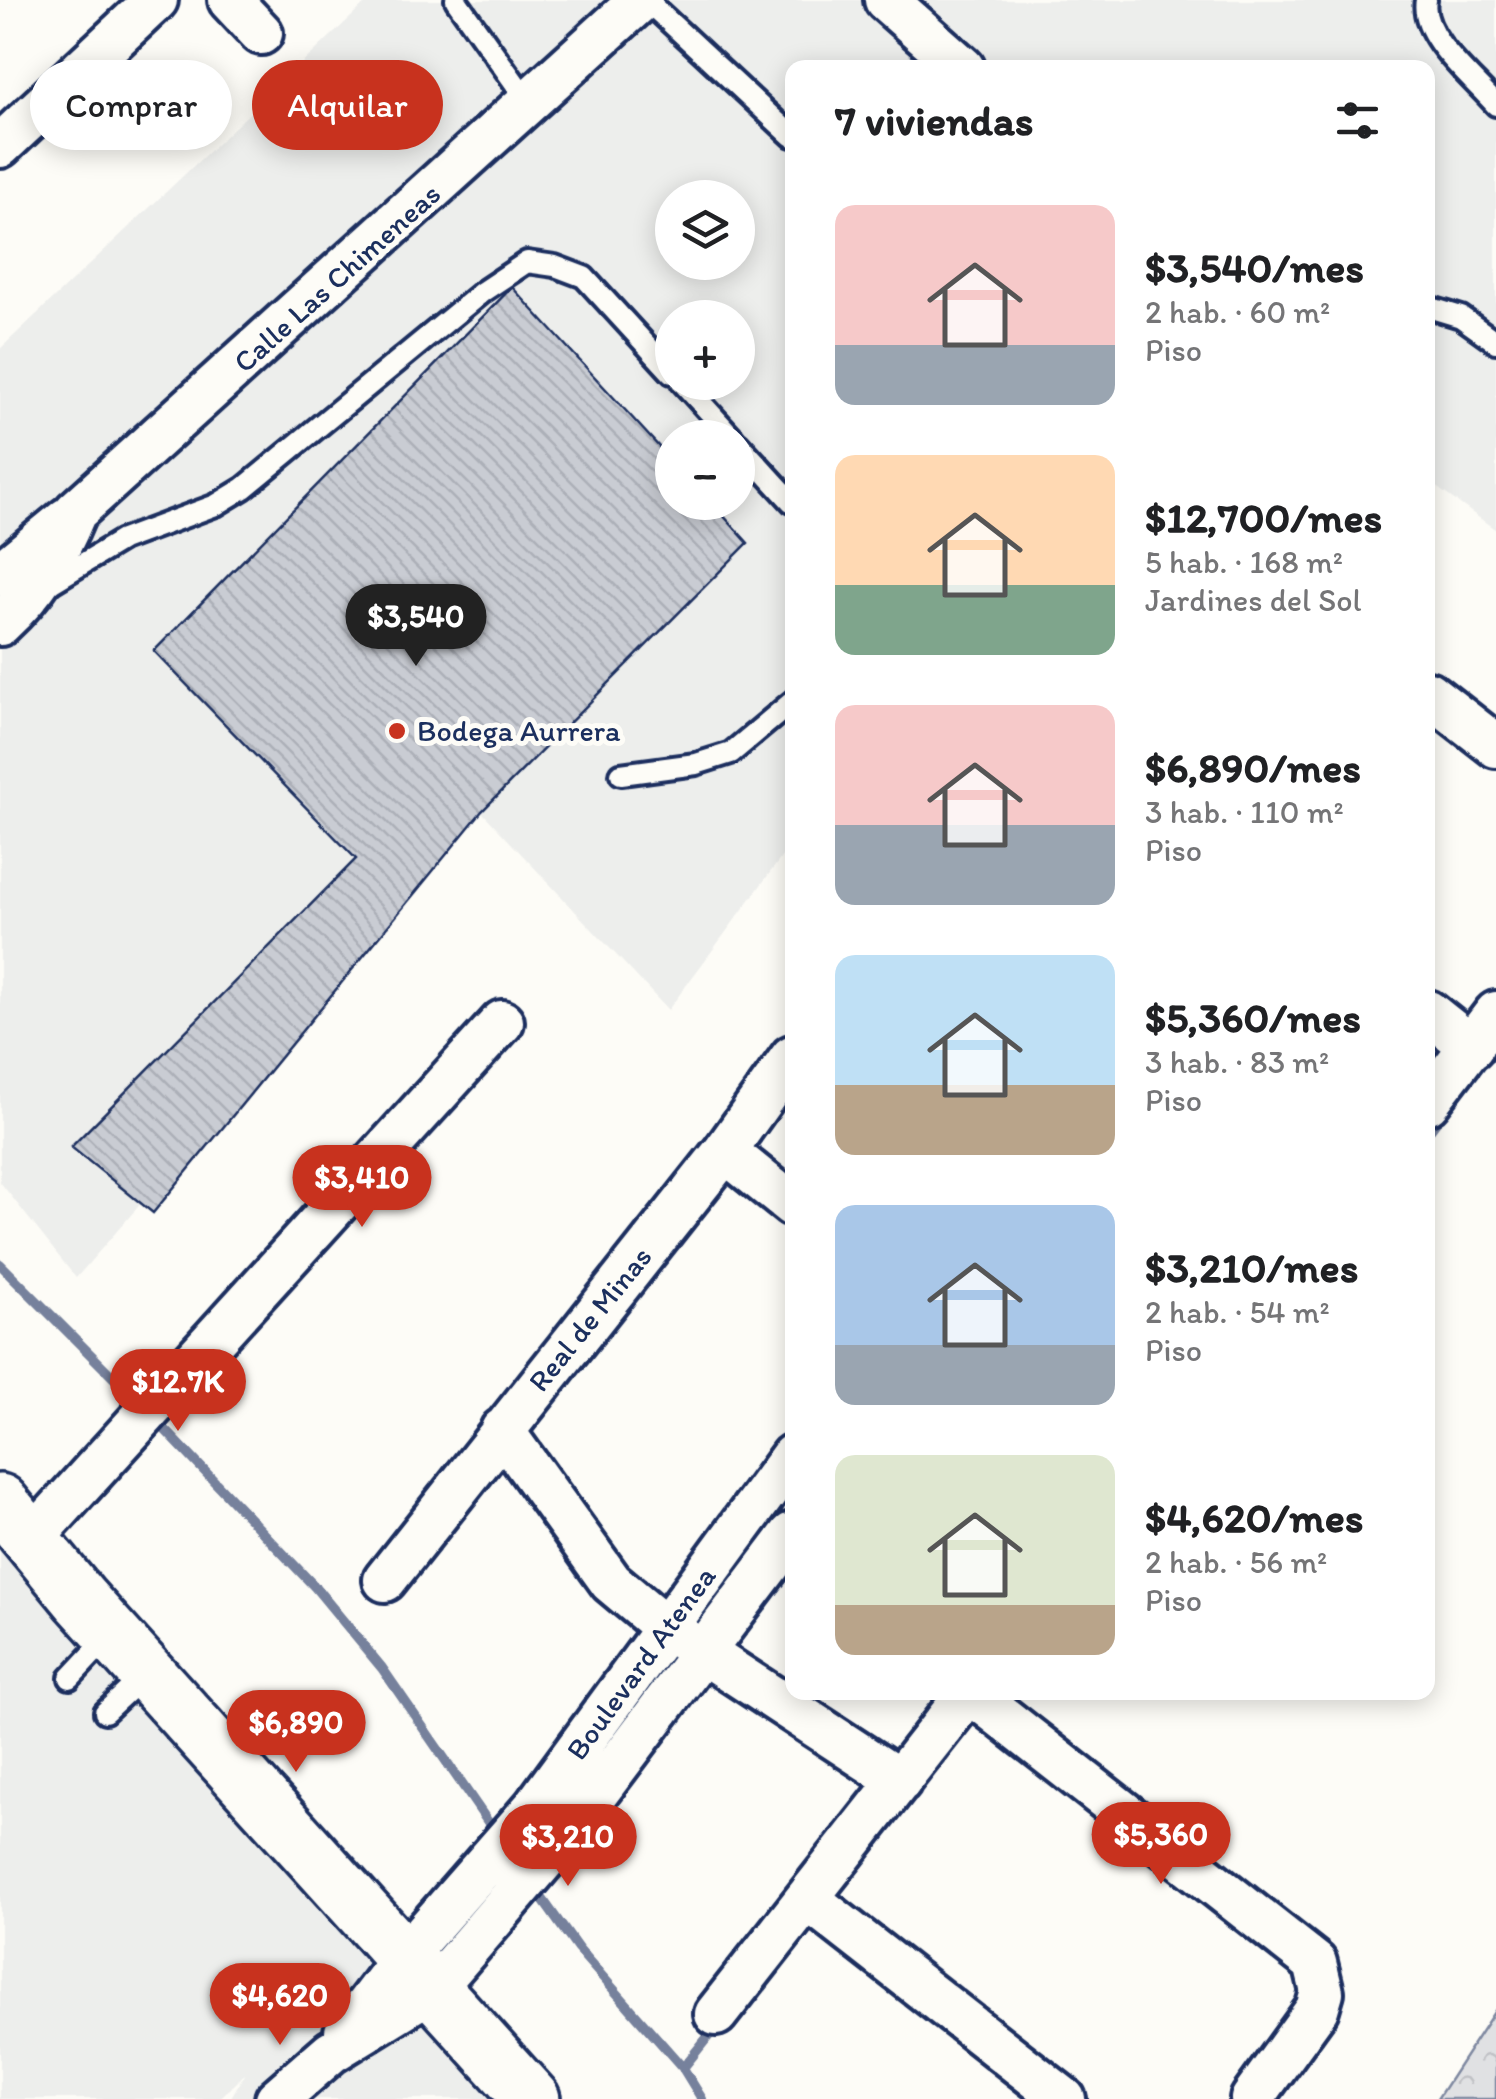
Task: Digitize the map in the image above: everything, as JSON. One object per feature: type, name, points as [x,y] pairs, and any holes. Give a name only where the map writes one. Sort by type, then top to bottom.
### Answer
[{"type":"main road","points":[[16,1521],[532,2099]]},
{"type":"street","points":[[2,140],[156,0]]},
{"type":"street","points":[[230,0],[261,33]]},
{"type":"street","name":"Calle Las Chimeneas","points":[[10,598],[51,568],[75,512],[643,0]]},
{"type":"street","points":[[886,0],[953,60]]},
{"type":"street","points":[[1435,698],[1496,746]]},
{"type":"street","points":[[1435,1014],[1484,1030],[1435,1093]]},
{"type":"street","points":[[16,1521],[132,1432],[502,1022]]},
{"type":"street","name":"Real de Minas","points":[[386,1580],[725,1151],[785,1067]]},
{"type":"street","points":[[725,1151],[785,1198]]},
{"type":"street","points":[[502,1430],[594,1562],[666,1628],[900,1781]]},
{"type":"street","name":"Boulevard Atenea","points":[[277,2099],[417,1974],[518,1892],[548,1823],[666,1628],[785,1466]]},
{"type":"street","name":"Boulevard Atenea","points":[[417,1974],[492,1859],[548,1823],[703,1652],[785,1543]]},
{"type":"street","points":[[716,2014],[963,1700]]},
{"type":"street","points":[[979,1700],[1315,1963],[1322,1992],[1318,2009],[1252,2099]]},
{"type":"street","points":[[808,1899],[1064,2099]]},
{"type":"lane","points":[[456,0],[529,103]]},
{"type":"lane","points":[[643,0],[785,130]]},
{"type":"lane","points":[[1426,0],[1426,19],[1436,36],[1496,105]]},
{"type":"lane","points":[[10,598],[106,548],[216,505],[244,488],[482,292],[526,262],[556,266],[584,277],[655,354]]},
{"type":"lane","points":[[1435,309],[1461,318],[1496,342]]},
{"type":"lane","points":[[698,400],[717,420]]},
{"type":"lane","points":[[755,462],[785,494]]},
{"type":"lane","points":[[621,774],[696,764],[731,753],[785,708]]},
{"type":"lane","points":[[70,1678],[112,1633]]},
{"type":"lane","points":[[104,1712],[148,1672]]},
{"type":"shaded area","points":[[369,0],[1496,0],[1496,530],[1435,486],[1435,60],[785,60],[785,852],[668,1010],[482,812],[76,1278],[0,1182],[0,349],[210,150],[232,150],[232,130],[252,111],[252,150],[443,150],[443,60],[306,60]]},
{"type":"shaded area","points":[[0,1523],[490,2099],[230,2099],[245,2073],[219,2099],[0,2099]]},
{"type":"green space","points":[[1496,2009],[1496,2099],[1437,2099]]},
{"type":"building","name":"Bodega Aurrera","points":[[512,287],[655,443],[655,520],[727,520],[748,543],[482,811],[153,1213],[71,1147],[356,859],[154,651]]},
{"type":"waterway","points":[[1435,1123],[1443,1112]]},
{"type":"waterway","points":[[0,1264],[141,1405]]},
{"type":"waterway","points":[[153,1417],[315,1587],[382,1668],[497,1835]]},
{"type":"waterway","points":[[533,1886],[578,1949],[683,2068],[702,2099]]},
{"type":"waterway","points":[[683,2068],[719,2023]]},
{"type":"place","name":"Bodega Aurrera","points":[[397,731]]}]
